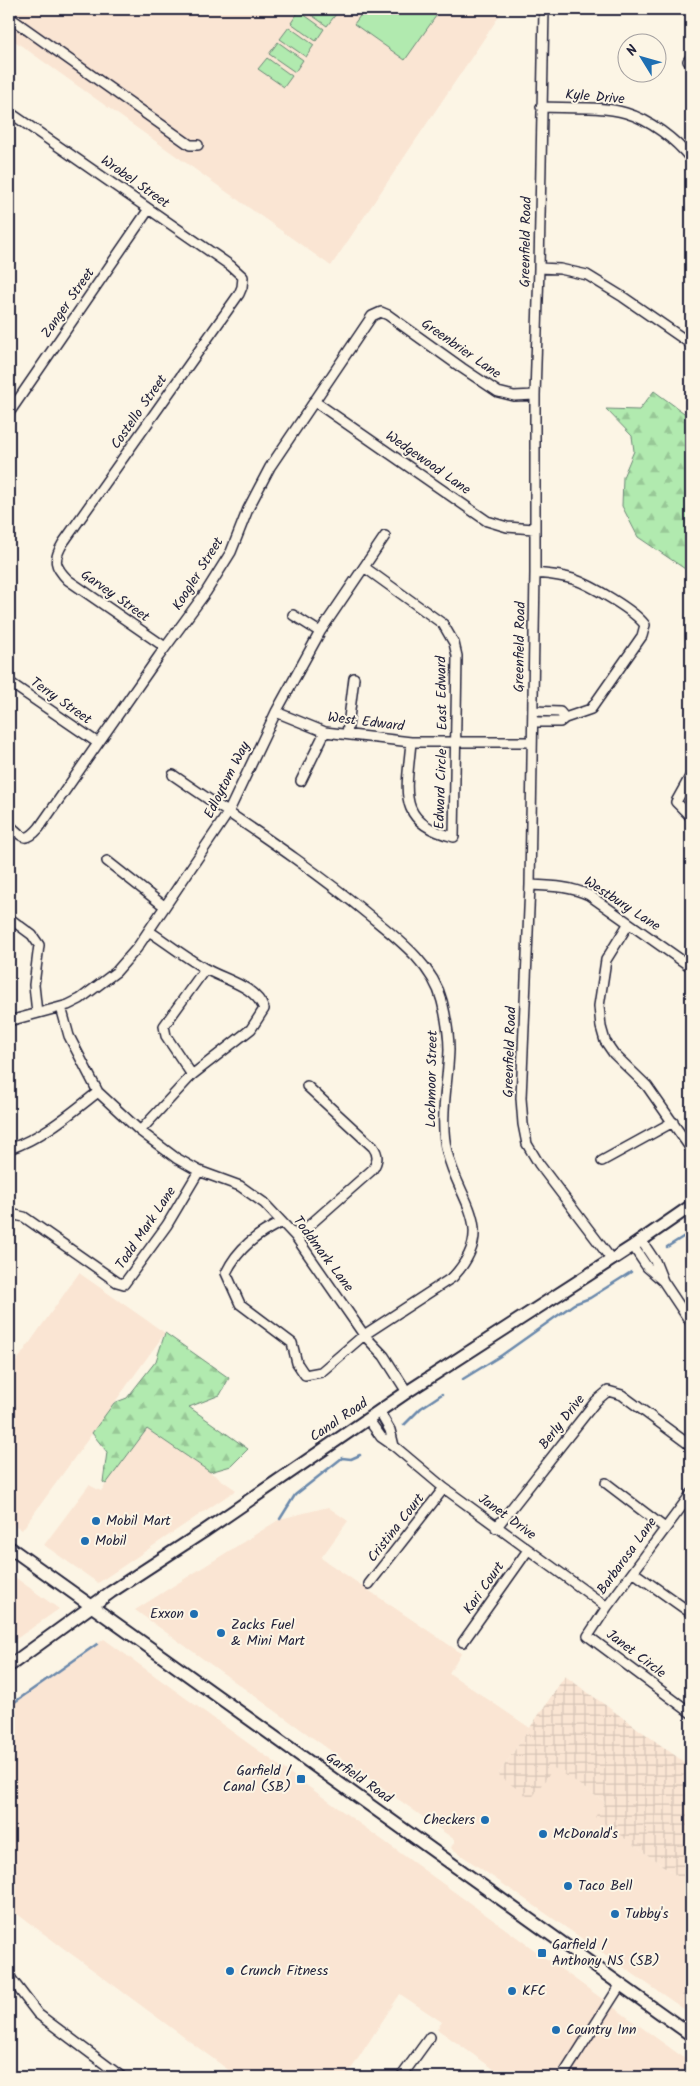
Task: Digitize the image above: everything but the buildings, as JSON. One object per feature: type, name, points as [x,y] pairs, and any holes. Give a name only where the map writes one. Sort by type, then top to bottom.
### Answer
[{"type":"main road","name":"Canal Road","points":[[9,1666],[93,1606],[407,1392],[691,1206]]},
{"type":"main road","name":"Garfield Road","points":[[9,1547],[691,2035]]},
{"type":"street","name":"Greenfield Road","points":[[544,9],[541,106],[540,268],[534,396],[535,573],[530,885],[521,1098],[527,1144],[611,1259]]},
{"type":"street","points":[[9,17],[190,145],[198,145]]},
{"type":"street","name":"Kyle Drive","points":[[541,106],[625,112],[641,118],[660,130],[691,159]]},
{"type":"street","name":"Wrobel Street","points":[[9,112],[231,266],[243,277]]},
{"type":"street","name":"Zanger Street","points":[[9,413],[149,209]]},
{"type":"street","points":[[540,268],[560,269],[587,275],[623,297],[691,344]]},
{"type":"street","name":"Costello Street","points":[[55,562],[63,543],[239,294],[243,277]]},
{"type":"street","name":"Greenbrier Lane","points":[[376,313],[388,314],[498,392],[514,396],[534,396]]},
{"type":"street","name":"Koogler Street","points":[[9,825],[19,836],[25,838],[39,828],[165,647],[206,592],[231,552],[258,489],[282,448],[367,322],[376,313]]},
{"type":"street","name":"Wedgewood Lane","points":[[314,401],[487,520],[507,527],[534,529]]},
{"type":"street","name":"Edloytom Way","points":[[9,1021],[80,999],[116,972],[137,948],[228,813],[276,712],[320,632],[385,536]]},
{"type":"street","name":"Garvey Street","points":[[55,562],[57,568],[68,580],[165,647]]},
{"type":"street","name":"East Edward","points":[[364,567],[443,624],[448,632],[457,656],[457,742]]},
{"type":"street","points":[[533,722],[560,722],[591,709],[642,636],[645,625],[633,613],[586,585],[571,578],[535,573]]},
{"type":"street","points":[[293,615],[320,632]]},
{"type":"street","points":[[347,734],[354,678]]},
{"type":"street","name":"Terry Street","points":[[9,682],[98,743]]},
{"type":"street","points":[[533,711],[560,712],[566,718]]},
{"type":"street","name":"West Edward","points":[[276,712],[325,732],[411,742],[532,742]]},
{"type":"street","points":[[301,781],[325,732]]},
{"type":"street","name":"Edward Circle","points":[[411,742],[406,795],[410,808],[415,816],[428,827],[441,834],[454,837],[457,742]]},
{"type":"street","name":"Lochmoor Street","points":[[173,775],[332,883],[397,938],[420,961],[433,979],[442,999],[447,1022],[449,1050],[444,1121],[447,1151],[456,1180],[467,1200],[473,1218],[472,1250],[465,1264],[453,1276],[364,1335]]},
{"type":"street","points":[[691,775],[678,795],[676,802],[691,817]]},
{"type":"street","points":[[107,861],[164,906]]},
{"type":"street","name":"Westbury Lane","points":[[530,885],[562,886],[589,896],[691,967]]},
{"type":"street","points":[[9,918],[32,935],[39,945],[34,985],[37,1013]]},
{"type":"street","points":[[628,923],[606,960],[599,1006],[605,1041],[614,1054],[647,1086],[691,1149]]},
{"type":"street","points":[[61,1006],[69,1036],[98,1092],[140,1131],[192,1075],[251,1029],[264,1009],[259,999],[250,992],[205,969],[149,931]]},
{"type":"street","points":[[192,1075],[166,1036],[164,1026],[205,969]]},
{"type":"street","points":[[296,1237],[372,1170],[377,1156],[373,1146],[307,1086]]},
{"type":"street","points":[[9,1149],[23,1144],[44,1132],[98,1092]]},
{"type":"street","points":[[602,1161],[672,1122]]},
{"type":"street","name":"Toddmark Lane","points":[[140,1131],[176,1158],[198,1171],[240,1186],[264,1203],[296,1237],[364,1335],[384,1356],[407,1392]]},
{"type":"street","name":"Todd Mark Lane","points":[[9,1219],[16,1215],[24,1217],[117,1282],[124,1284],[167,1225],[198,1171]]},
{"type":"street","points":[[282,1222],[263,1231],[233,1257],[226,1273],[240,1304],[292,1343],[297,1363],[305,1375],[321,1372],[364,1335]]},
{"type":"street","points":[[637,1243],[654,1261],[663,1281],[691,1323]]},
{"type":"street","points":[[637,1243],[647,1267],[663,1281]]},
{"type":"street","name":"Berly Drive","points":[[496,1528],[604,1393],[611,1391],[622,1395],[691,1446]]},
{"type":"street","name":"Janet Drive","points":[[378,1412],[390,1430],[394,1446]]},
{"type":"street","name":"Janet Drive","points":[[368,1419],[381,1437],[444,1488],[496,1528],[607,1607]]},
{"type":"street","points":[[606,1483],[665,1528]]},
{"type":"street","name":"Cristina Court","points":[[369,1584],[444,1488]]},
{"type":"street","name":"Barbarosa Lane","points":[[588,1636],[665,1528],[690,1499]]},
{"type":"street","name":"Kari Court","points":[[463,1642],[528,1550]]},
{"type":"street","points":[[633,1572],[691,1613]]},
{"type":"street","name":"Janet Circle","points":[[588,1636],[691,1713]]},
{"type":"street","points":[[9,1976],[38,2014],[122,2077]]},
{"type":"street","points":[[562,2077],[621,1984]]},
{"type":"street","points":[[406,2076],[430,2037]]},
{"type":"shaded area","points":[[9,9],[504,9],[331,266],[9,37]]},
{"type":"shaded area","points":[[79,1273],[165,1333],[22,1530],[9,1521],[9,1372]]},
{"type":"shaded area","points":[[147,1429],[236,1490],[98,1583],[44,1545],[89,1485],[101,1491]]},
{"type":"shaded area","points":[[328,1507],[348,1521],[321,1558],[461,1653],[449,1673],[530,1728],[498,1775],[554,1767],[605,1802],[596,1817],[691,1886],[691,1913],[688,1918],[691,1921],[691,1982],[679,2000],[691,2009],[691,2014],[451,1848],[455,1840],[135,1610],[280,1519]]},
{"type":"shaded area","points":[[9,1573],[59,1609],[9,1644]]},
{"type":"shaded area","points":[[104,1639],[691,2063],[691,2077],[505,2077],[437,2029],[442,2022],[400,1994],[346,2077],[238,2077],[9,1908],[9,1705]]},
{"type":"shaded area","points":[[565,1676],[691,1767],[691,1886],[595,1817],[605,1802],[554,1768],[531,1799],[498,1775]]},
{"type":"shaded area","points":[[691,1982],[691,2009],[679,2000]]},
{"type":"green space","points":[[303,9],[328,9],[336,14],[327,26]]},
{"type":"green space","points":[[365,9],[441,9],[405,60],[354,24]]},
{"type":"green space","points":[[299,11],[324,29],[316,41],[291,23]]},
{"type":"green space","points":[[289,27],[314,45],[306,57],[280,39]]},
{"type":"green space","points":[[278,42],[303,60],[295,72],[269,54]]},
{"type":"green space","points":[[267,58],[292,76],[284,87],[258,69]]},
{"type":"green space","points":[[654,391],[691,418],[691,573],[638,537],[622,506],[623,477],[634,451],[632,436],[606,409],[639,410]]},
{"type":"green space","points":[[165,1333],[229,1378],[220,1395],[189,1407],[248,1449],[231,1466],[210,1472],[147,1429],[106,1484],[103,1482],[107,1452],[92,1433],[114,1403],[127,1398],[156,1361]]},
{"type":"waterway","points":[[667,1247],[691,1232]]},
{"type":"waterway","points":[[463,1379],[502,1355],[574,1304],[590,1298],[631,1272]]},
{"type":"waterway","points":[[404,1425],[421,1408],[442,1394]]},
{"type":"waterway","points":[[280,1519],[295,1495],[342,1458],[351,1459],[360,1455]]},
{"type":"waterway","points":[[9,1706],[97,1644]]},
{"type":"place","name":"Mobil Mart","points":[[96,1521]]},
{"type":"place","name":"Mobil","points":[[85,1541]]},
{"type":"place","name":"Exxon","points":[[194,1614]]},
{"type":"place","name":"Zacks Fuel & Mini Mart","points":[[221,1633]]},
{"type":"place","name":"Garfield / Canal (SB)","points":[[301,1779]]},
{"type":"place","name":"Checkers","points":[[485,1820]]},
{"type":"place","name":"McDonald's","points":[[543,1834]]},
{"type":"place","name":"Taco Bell","points":[[568,1886]]},
{"type":"place","name":"Tubby's","points":[[615,1914]]},
{"type":"place","name":"Garfield / Anthony NS (SB)","points":[[542,1953]]},
{"type":"place","name":"Crunch Fitness","points":[[230,1971]]},
{"type":"place","name":"KFC","points":[[512,1991]]},
{"type":"place","name":"Country Inn","points":[[556,2030]]}]
